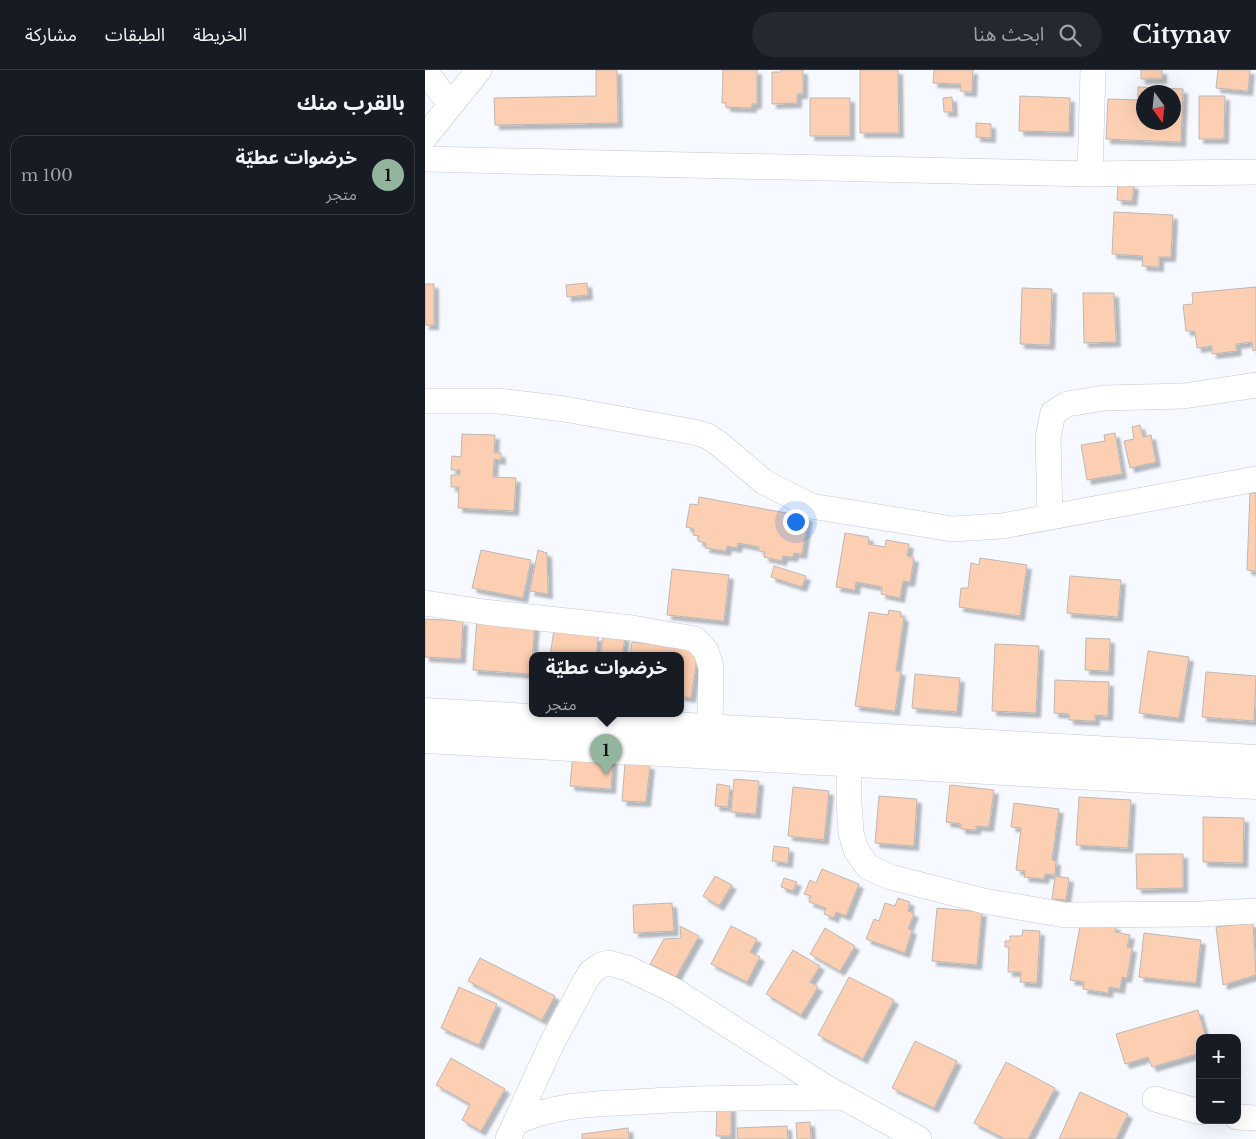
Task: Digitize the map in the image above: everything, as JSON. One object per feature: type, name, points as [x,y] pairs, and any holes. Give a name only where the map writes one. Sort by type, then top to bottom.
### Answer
[{"type":"street","points":[[425,137],[479,70]]},
{"type":"street","points":[[1091,174],[1093,70]]},
{"type":"street","points":[[425,71],[451,104]]},
{"type":"street","points":[[425,159],[1091,174],[1256,172]]},
{"type":"street","points":[[1049,516],[1048,437],[1053,413],[1067,404],[1104,398],[1185,396],[1256,385]]},
{"type":"street","points":[[425,401],[497,401],[564,409],[693,432],[707,436],[718,443],[764,482],[811,506],[952,529],[1002,526],[1256,479]]},
{"type":"street","points":[[425,603],[484,612],[632,628],[695,639],[706,651],[711,666],[709,729]]},
{"type":"street","points":[[425,712],[1256,759]]},
{"type":"street","points":[[425,739],[1256,785]]},
{"type":"street","points":[[849,763],[851,833],[856,850],[868,867],[890,877],[984,901],[1065,915],[1200,914],[1256,910]]},
{"type":"street","points":[[512,1130],[552,1043],[586,980],[591,972],[601,965],[609,963],[627,968],[675,991],[842,1097],[919,1139]]},
{"type":"street","points":[[512,1130],[536,1113],[567,1106],[665,1100],[842,1097]]},
{"type":"street","points":[[1155,1099],[1196,1111]]},
{"type":"street","points":[[1241,1117],[1256,1118]]},
{"type":"building","points":[[596,70],[617,70],[618,123],[495,125],[494,98],[596,96]]},
{"type":"building","points":[[723,70],[757,70],[757,104],[752,104],[752,108],[726,107],[726,103],[722,103]]},
{"type":"building","points":[[781,70],[803,70],[803,94],[797,94],[797,103],[772,104],[772,72],[781,72]]},
{"type":"building","points":[[860,70],[898,70],[899,133],[860,133]]},
{"type":"building","points":[[934,70],[973,70],[972,92],[960,91],[961,84],[933,83]]},
{"type":"building","points":[[1141,70],[1162,70],[1162,79],[1141,79]]},
{"type":"building","points":[[1218,70],[1250,70],[1248,91],[1216,88]]},
{"type":"building","points":[[1181,89],[1183,89],[1181,142],[1106,139],[1108,99],[1136,100],[1136,130],[1181,130]]},
{"type":"building","points":[[1020,96],[1070,98],[1069,132],[1019,131]]},
{"type":"building","points":[[1199,96],[1225,96],[1224,139],[1199,139]]},
{"type":"building","points":[[952,97],[953,112],[944,112],[943,98]]},
{"type":"building","points":[[810,98],[850,98],[850,136],[810,136]]},
{"type":"building","points":[[976,123],[991,124],[991,138],[976,137]]},
{"type":"building","points":[[1118,183],[1134,185],[1132,201],[1117,200]]},
{"type":"building","points":[[1114,212],[1173,215],[1171,257],[1159,257],[1159,267],[1142,266],[1143,256],[1112,254]]},
{"type":"building","points":[[587,283],[588,295],[567,297],[566,285]]},
{"type":"building","points":[[425,284],[434,284],[434,325],[425,325]]},
{"type":"building","points":[[1256,287],[1256,350],[1253,351],[1252,342],[1236,344],[1237,351],[1212,354],[1212,346],[1197,348],[1195,331],[1186,331],[1183,305],[1193,304],[1192,293]]},
{"type":"building","points":[[1022,288],[1052,289],[1050,345],[1020,344]]},
{"type":"building","points":[[1083,293],[1114,293],[1116,342],[1084,343]]},
{"type":"building","points":[[1140,425],[1143,437],[1151,435],[1156,462],[1130,468],[1124,441],[1134,439],[1132,427]]},
{"type":"building","points":[[1115,433],[1122,474],[1087,480],[1081,445],[1105,441],[1104,435]]},
{"type":"building","points":[[462,434],[495,435],[494,453],[501,453],[501,460],[494,459],[493,477],[516,478],[514,511],[458,508],[459,487],[451,487],[451,475],[460,475],[460,470],[451,470],[452,456],[461,457]]},
{"type":"building","points":[[1250,493],[1256,493],[1256,571],[1247,570]]},
{"type":"building","points":[[699,497],[808,517],[802,554],[794,553],[793,557],[783,556],[782,561],[764,557],[765,552],[759,551],[759,547],[738,543],[737,548],[727,546],[726,551],[705,548],[706,543],[698,541],[699,536],[693,535],[694,529],[686,527],[690,504],[698,505]]},
{"type":"building","points":[[845,533],[869,537],[868,544],[885,547],[886,540],[909,544],[907,556],[914,558],[910,582],[903,581],[900,598],[881,594],[882,587],[856,582],[855,590],[836,587]]},
{"type":"building","points":[[481,550],[531,560],[523,598],[472,588]]},
{"type":"building","points":[[538,550],[547,553],[548,594],[530,591]]},
{"type":"building","points":[[980,558],[1027,565],[1020,616],[959,607],[961,588],[968,588],[971,563],[979,565]]},
{"type":"building","points":[[774,566],[806,576],[802,587],[771,577]]},
{"type":"building","points":[[672,569],[729,575],[724,621],[667,615]]},
{"type":"building","points":[[1070,576],[1121,580],[1118,617],[1067,613]]},
{"type":"building","points":[[889,610],[901,612],[901,617],[904,617],[896,671],[901,671],[895,711],[855,706],[869,612],[888,615]]},
{"type":"building","points":[[477,618],[535,621],[533,652],[529,652],[529,674],[473,670]]},
{"type":"building","points":[[425,619],[463,621],[461,659],[425,657]]},
{"type":"building","points":[[554,630],[598,637],[596,652],[551,652]]},
{"type":"building","points":[[604,633],[625,637],[623,652],[601,652]]},
{"type":"building","points":[[651,638],[698,651],[691,698],[684,697],[684,652],[631,652],[632,642],[650,644]]},
{"type":"building","points":[[1086,638],[1110,639],[1109,671],[1085,670]]},
{"type":"building","points":[[995,644],[1039,646],[1036,713],[992,711]]},
{"type":"building","points":[[1148,651],[1189,657],[1179,718],[1139,713]]},
{"type":"building","points":[[1206,672],[1256,676],[1254,721],[1202,717]]},
{"type":"building","points":[[915,674],[960,678],[957,712],[912,708]]},
{"type":"building","points":[[1055,680],[1109,682],[1108,716],[1095,715],[1095,721],[1069,720],[1069,714],[1054,713]]},
{"type":"building","points":[[573,753],[613,756],[611,789],[570,786]]},
{"type":"building","points":[[625,763],[650,765],[646,802],[622,801]]},
{"type":"building","points":[[734,779],[759,781],[756,814],[731,812]]},
{"type":"building","points":[[717,784],[730,786],[728,807],[715,806]]},
{"type":"building","points":[[950,785],[994,790],[989,827],[976,826],[976,830],[961,829],[961,824],[946,822]]},
{"type":"building","points":[[793,787],[829,791],[824,840],[788,836]]},
{"type":"building","points":[[879,796],[917,799],[914,846],[875,843]]},
{"type":"building","points":[[1079,797],[1131,800],[1128,848],[1076,845]]},
{"type":"building","points":[[1014,803],[1059,809],[1052,860],[1056,861],[1055,875],[1045,874],[1044,879],[1024,877],[1025,871],[1016,870],[1021,828],[1011,827]]},
{"type":"building","points":[[1203,817],[1244,818],[1243,863],[1203,862]]},
{"type":"building","points":[[774,846],[789,848],[788,863],[772,861]]},
{"type":"building","points":[[1136,854],[1183,854],[1183,888],[1137,889]]},
{"type":"building","points":[[822,869],[859,884],[846,916],[836,912],[834,918],[824,914],[826,908],[809,902],[811,896],[804,894],[810,880],[816,883]]},
{"type":"building","points":[[715,876],[732,885],[719,906],[703,896]]},
{"type":"building","points":[[1055,876],[1069,878],[1066,900],[1052,899]]},
{"type":"building","points":[[784,878],[797,882],[793,891],[781,887]]},
{"type":"building","points":[[898,898],[910,902],[908,911],[914,913],[908,929],[912,930],[905,953],[866,939],[874,919],[879,921],[885,903],[895,906]]},
{"type":"building","points":[[672,903],[674,931],[634,933],[633,905]]},
{"type":"building","points":[[937,908],[982,912],[977,965],[932,961]]},
{"type":"building","points":[[1095,922],[1116,926],[1115,932],[1130,935],[1127,947],[1132,948],[1127,978],[1122,977],[1120,989],[1109,987],[1108,993],[1083,989],[1084,982],[1070,980],[1080,926],[1093,928]]},
{"type":"building","points":[[1253,923],[1256,975],[1223,985],[1216,927]]},
{"type":"building","points":[[680,926],[699,936],[676,977],[650,964],[664,939],[681,938]]},
{"type":"building","points":[[731,926],[757,939],[750,952],[760,957],[747,982],[711,964]]},
{"type":"building","points":[[825,928],[855,946],[840,971],[810,954]]},
{"type":"building","points":[[1023,930],[1040,931],[1037,983],[1020,982],[1021,972],[1008,972],[1009,947],[1005,947],[1005,941],[1010,941],[1010,936],[1022,936]]},
{"type":"building","points":[[1144,933],[1201,940],[1196,983],[1139,977]]},
{"type":"building","points":[[793,950],[820,966],[810,982],[818,987],[801,1015],[766,994]]},
{"type":"building","points":[[480,958],[555,996],[542,1020],[468,981]]},
{"type":"building","points":[[849,977],[894,1000],[863,1059],[818,1035]]},
{"type":"building","points":[[459,987],[497,1004],[479,1045],[441,1028]]},
{"type":"building","points":[[1198,1010],[1205,1034],[1196,1034],[1196,1054],[1152,1067],[1148,1057],[1125,1064],[1116,1034]]},
{"type":"building","points":[[915,1041],[957,1061],[934,1108],[892,1088]]},
{"type":"building","points":[[451,1058],[505,1089],[481,1131],[462,1120],[470,1104],[436,1085]]},
{"type":"building","points":[[1006,1062],[1055,1088],[1028,1139],[1005,1139],[974,1123]]},
{"type":"building","points":[[1080,1092],[1128,1114],[1116,1139],[1059,1139]]},
{"type":"building","points":[[717,1107],[731,1107],[731,1136],[716,1136]]},
{"type":"building","points":[[810,1122],[811,1139],[797,1139],[796,1123]]},
{"type":"building","points":[[787,1126],[788,1139],[738,1139],[737,1128]]},
{"type":"building","points":[[628,1128],[629,1139],[582,1139],[582,1134]]},
{"type":"place","name":"خرضوات عطيّة","points":[[606,775]]}]
